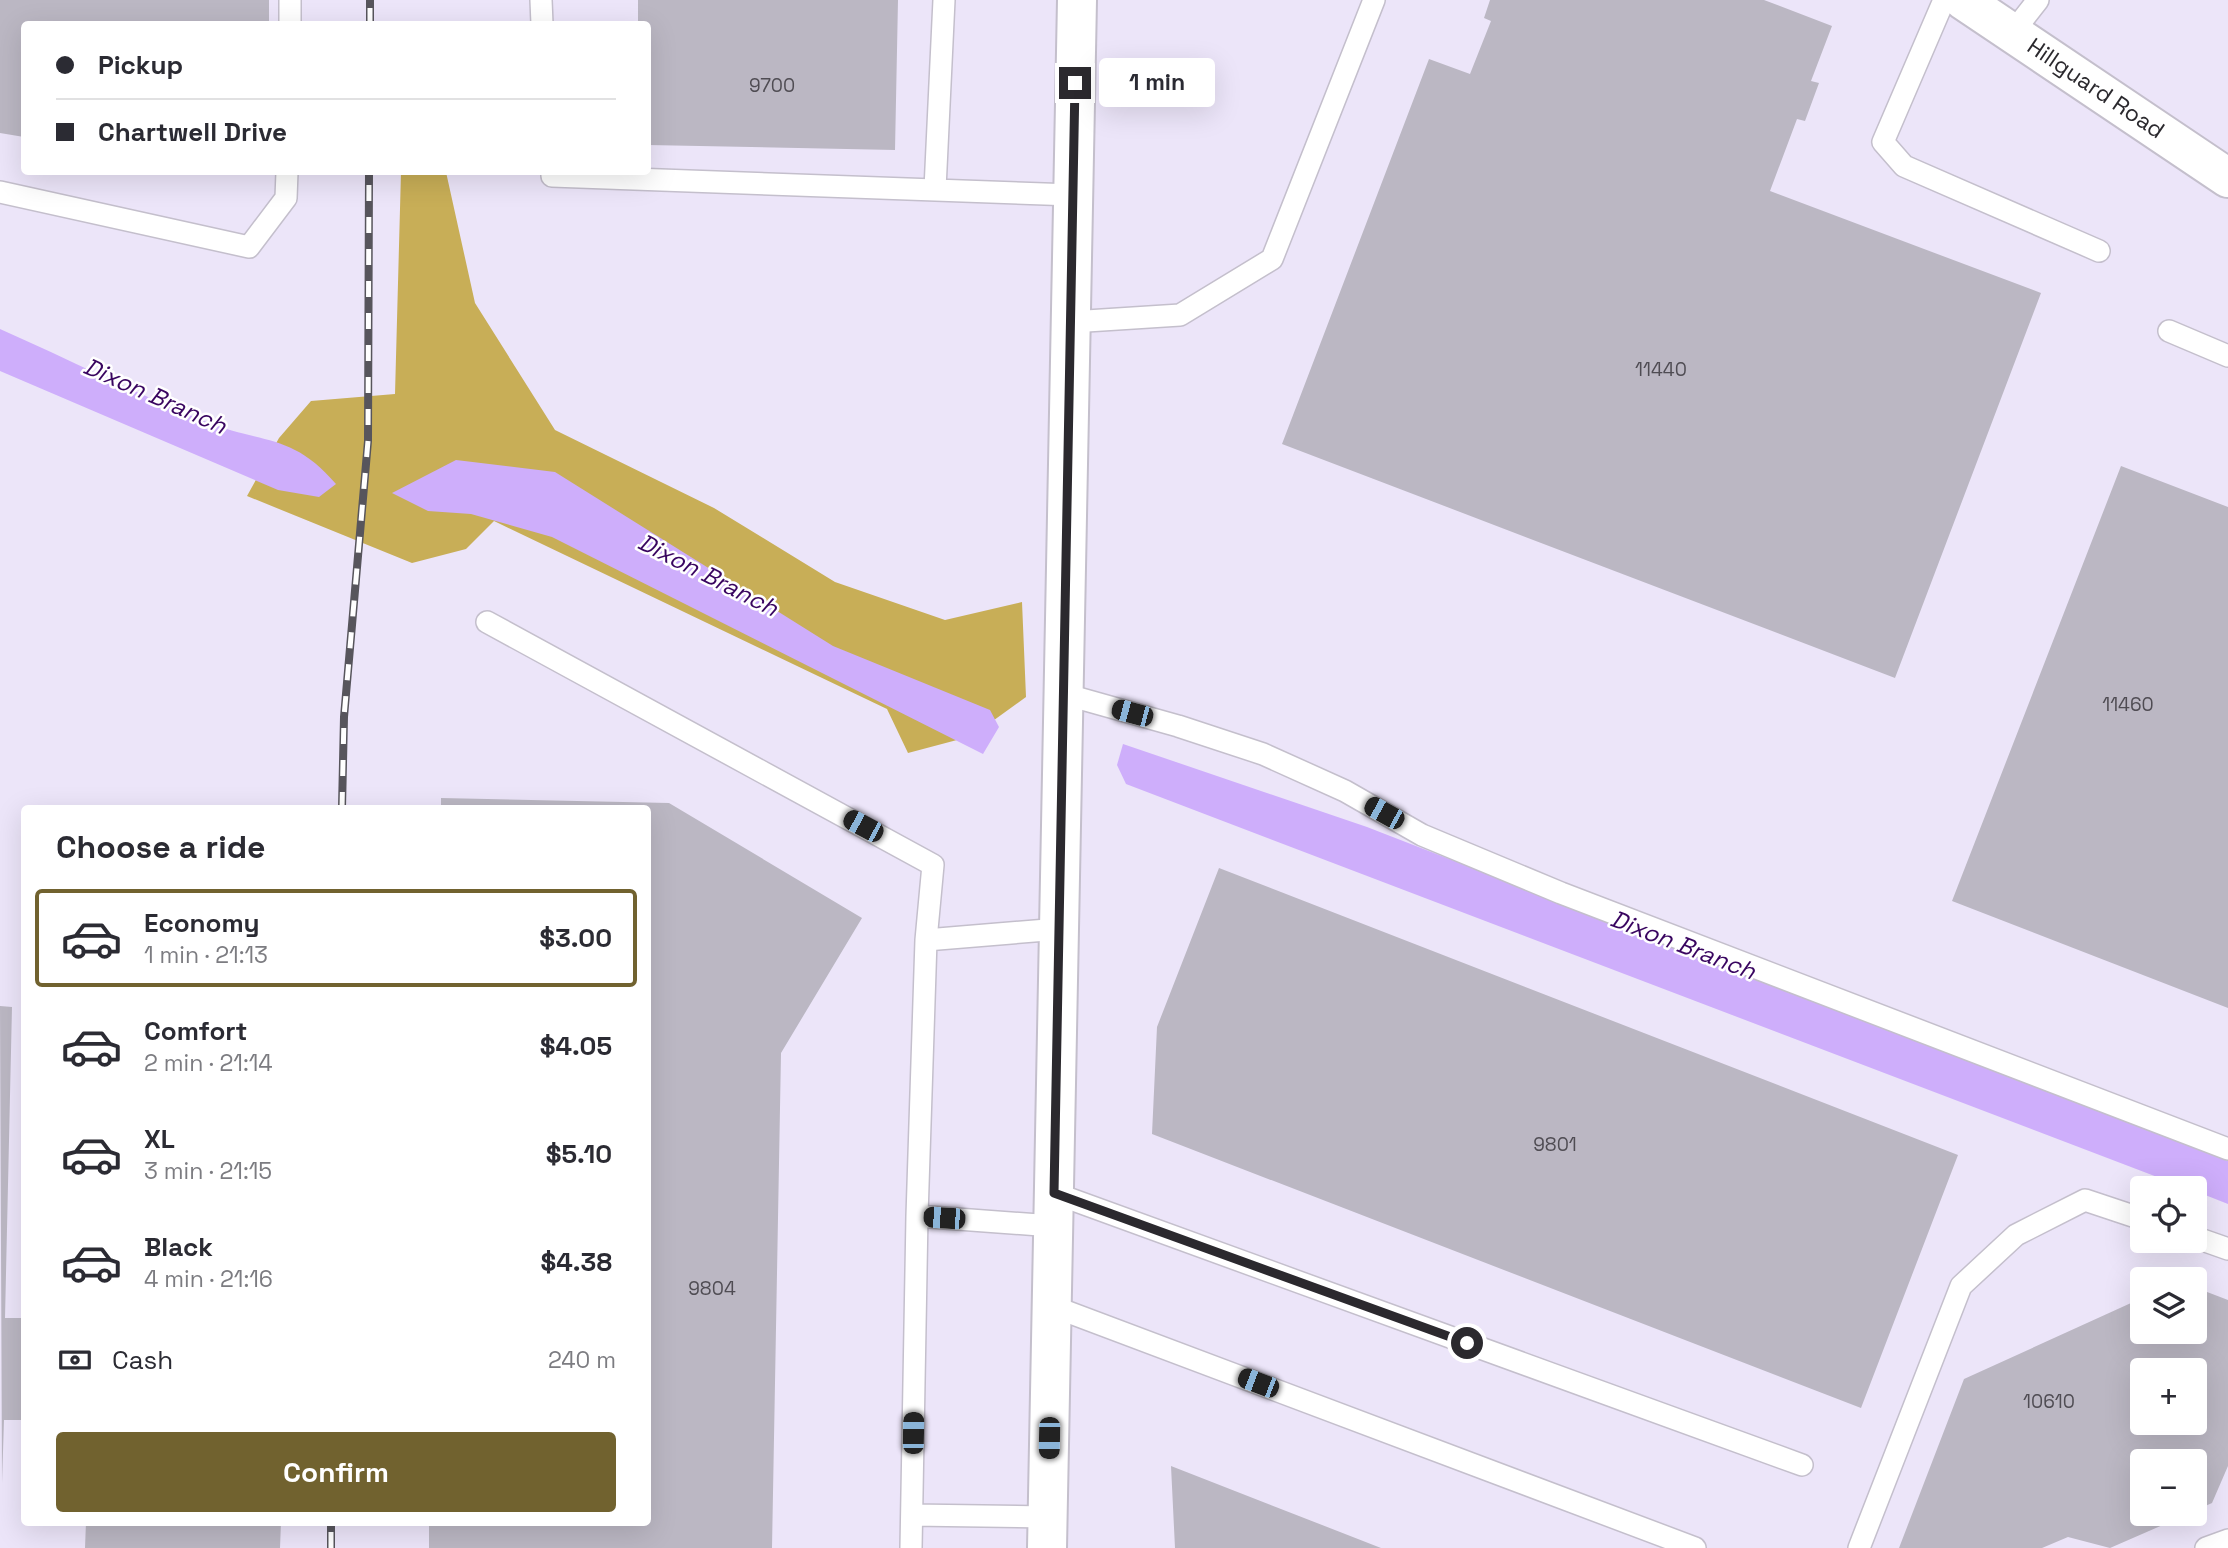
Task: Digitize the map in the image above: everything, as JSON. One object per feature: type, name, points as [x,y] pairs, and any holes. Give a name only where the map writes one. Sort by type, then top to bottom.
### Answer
[{"type":"street","points":[[1047,1532],[1077,0]]},
{"type":"street","name":"Hillguard Road","points":[[1963,0],[2228,178]]},
{"type":"lane","points":[[290,0],[290,21]]},
{"type":"lane","points":[[541,0],[542,21]]},
{"type":"lane","points":[[935,190],[944,0]]},
{"type":"lane","points":[[1071,322],[1180,315],[1272,259],[1374,0]]},
{"type":"lane","points":[[1944,0],[1883,142],[1904,166],[2099,251]]},
{"type":"lane","points":[[2013,32],[2038,0]]},
{"type":"lane","points":[[0,192],[249,247],[286,198],[287,175]]},
{"type":"lane","points":[[552,175],[1073,195]]},
{"type":"lane","points":[[2169,331],[2228,356]]},
{"type":"lane","points":[[487,622],[933,865],[926,940],[917,1216],[911,1548]]},
{"type":"lane","points":[[1064,694],[1178,726],[1264,754],[1345,791],[1422,835],[1561,894],[2228,1149]]},
{"type":"lane","points":[[926,940],[1059,929]]},
{"type":"lane","points":[[1859,1548],[1961,1286],[2016,1235],[2085,1200],[2130,1215]]},
{"type":"lane","points":[[917,1216],[1054,1210],[1802,1465]]},
{"type":"lane","points":[[2207,1242],[2228,1249]]},
{"type":"lane","points":[[1052,1306],[1695,1548]]},
{"type":"lane","points":[[912,1515],[1047,1532]]},
{"type":"lane","points":[[2206,1548],[2228,1540]]},
{"type":"shaded area","points":[[0,0],[2228,0],[2228,1548],[0,1548]]},
{"type":"shaded area","points":[[401,175],[447,175],[475,303],[555,430],[714,508],[835,582],[945,620],[1022,602],[1026,697],[972,736],[908,753],[887,709],[494,521],[466,549],[412,563],[247,496],[279,438],[311,401],[395,394]]},
{"type":"water","points":[[0,329],[204,421],[290,447],[320,467],[336,484],[319,497],[278,490],[0,371]]},
{"type":"water","name":"Dixon Branch","points":[[456,460],[555,472],[833,646],[990,710],[999,727],[983,754],[552,537],[471,514],[428,511],[392,493]]},
{"type":"water","points":[[1123,744],[1367,827],[2228,1161],[2228,1204],[2207,1196],[2207,1176],[2155,1176],[1126,784],[1117,765]]},
{"type":"building","points":[[0,0],[269,0],[269,21],[21,21],[21,136],[0,133]]},
{"type":"building","points":[[638,0],[898,0],[895,150],[651,145],[651,21],[638,21]]},
{"type":"building","points":[[1490,0],[1764,0],[1832,26],[1811,81],[1819,83],[1805,121],[1797,119],[1770,191],[2041,293],[1895,678],[1282,444],[1429,59],[1470,74],[1491,21],[1484,18]]},
{"type":"building","points":[[2121,466],[2228,507],[2228,1008],[1952,901]]},
{"type":"building","points":[[441,798],[669,803],[862,918],[781,1053],[772,1548],[429,1548],[429,1526],[651,1526],[651,805],[441,805]]},
{"type":"building","points":[[1219,868],[1958,1155],[1861,1408],[1152,1134],[1157,1027]]},
{"type":"building","points":[[0,1006],[12,1007],[5,1318],[21,1318],[21,1420],[4,1420],[2,1483]]},
{"type":"building","points":[[2207,1292],[2228,1300],[2228,1466],[2212,1503],[2207,1505],[2207,1449],[2130,1449],[2130,1526],[2160,1526],[2110,1548],[2068,1537],[2042,1548],[1899,1548],[1964,1379],[2130,1303],[2130,1344],[2207,1344]]},
{"type":"building","points":[[1171,1466],[1381,1548],[1175,1548]]},
{"type":"building","points":[[86,1526],[281,1526],[280,1548],[85,1548]]},
{"type":"railway","points":[[370,0],[370,21]]},
{"type":"railway","points":[[342,805],[344,717],[368,441],[369,175]]},
{"type":"railway","points":[[331,1526],[331,1548]]},
{"type":"route","points":[[1075,83],[1054,1193],[1467,1343]]}]
